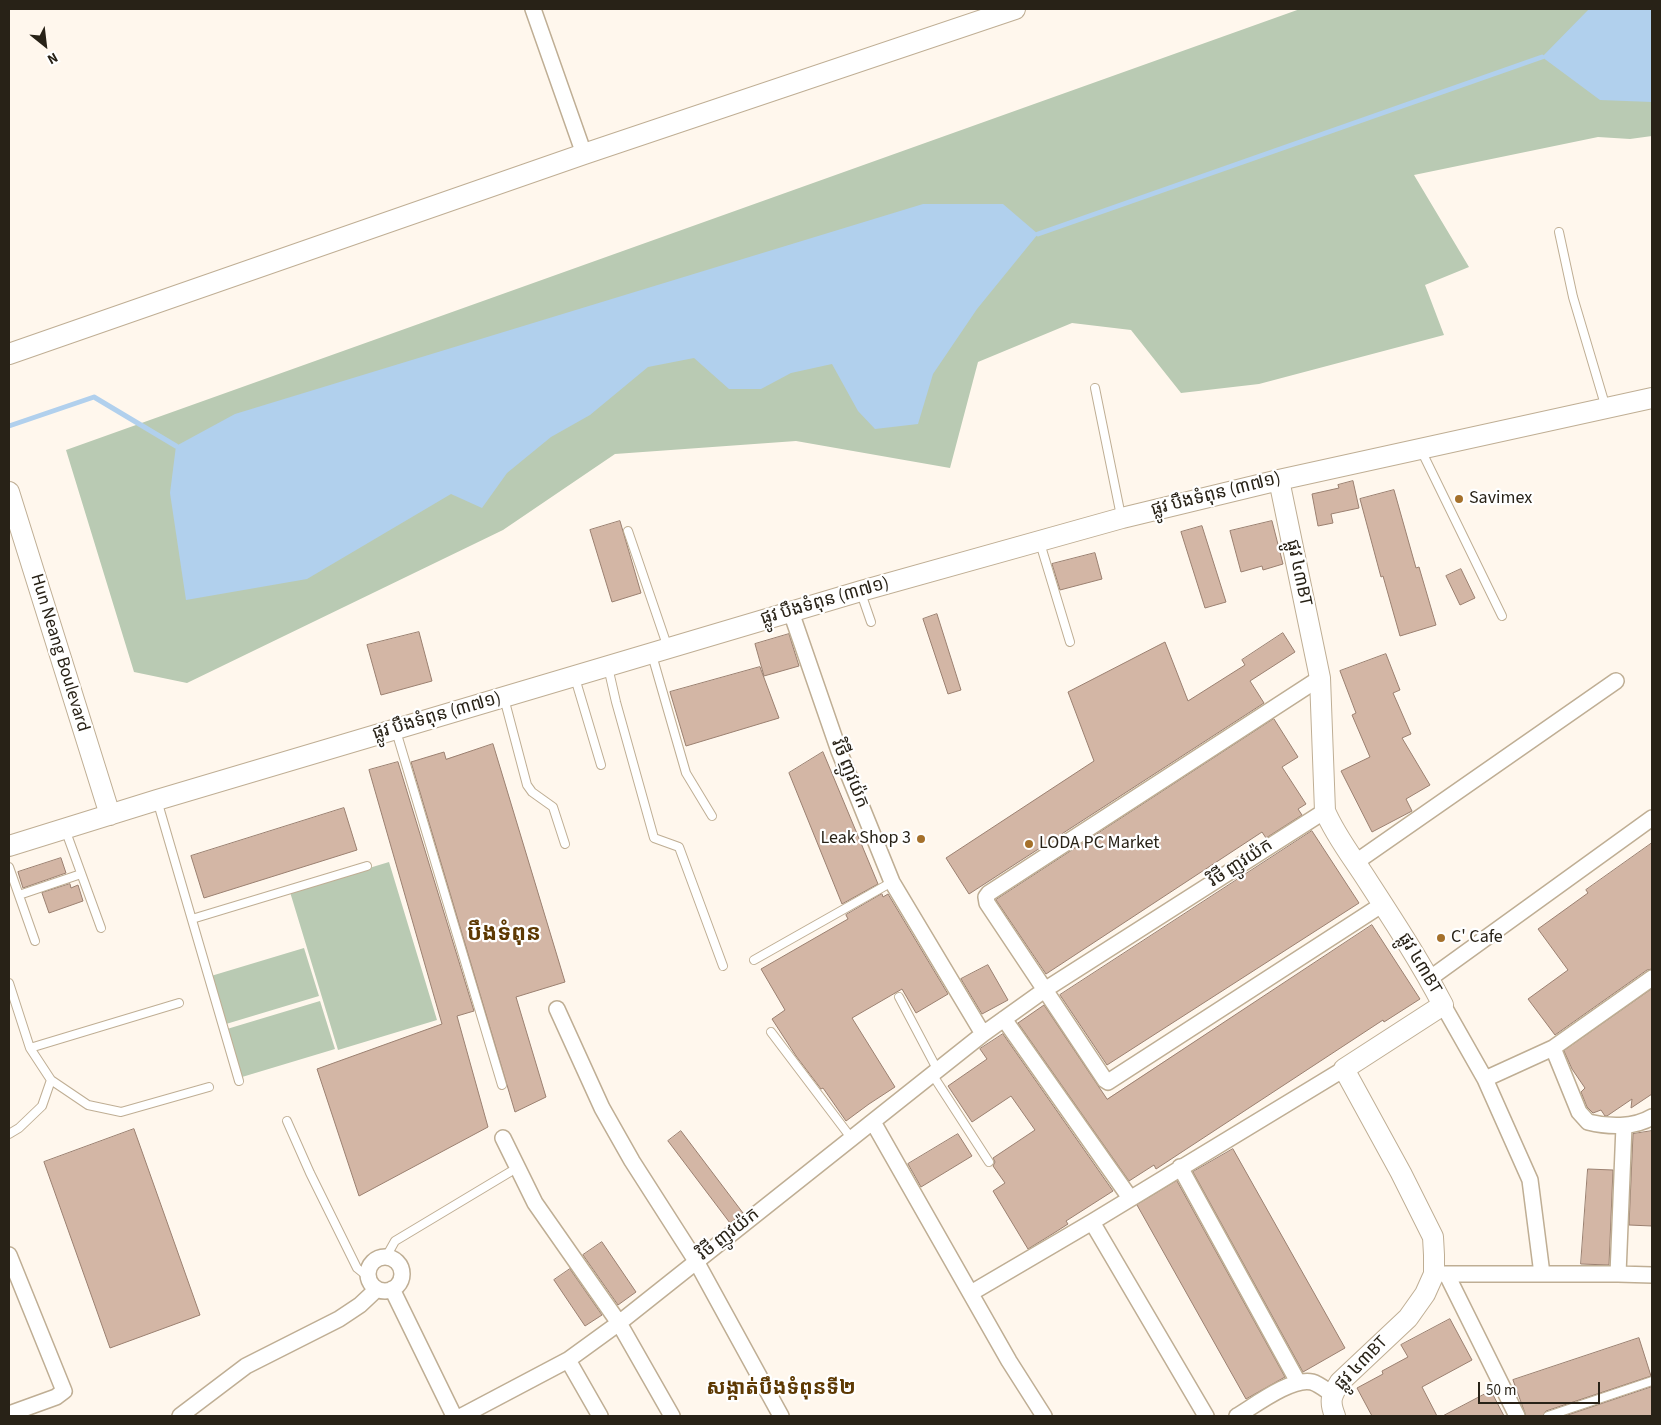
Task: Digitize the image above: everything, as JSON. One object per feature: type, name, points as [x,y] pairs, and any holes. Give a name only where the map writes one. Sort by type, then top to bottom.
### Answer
[{"type":"street","points":[[533,9],[584,154]]},
{"type":"street","points":[[9,354],[584,154],[1016,9]]},
{"type":"street","name":"ផ្លូវ បឹងទំពុន (៣៧១)","points":[[9,846],[110,814],[660,650],[861,591],[1122,518],[1279,480],[1652,398]]},
{"type":"street","name":"ផ្លូវ ៤៣BT","points":[[1279,480],[1320,678],[1325,811],[1332,827],[1383,904],[1443,1005],[1344,1069],[1401,1173],[1433,1237],[1441,1275],[1408,1318],[1340,1382],[1332,1394],[1331,1402],[1335,1416]]},
{"type":"street","name":"Hun Neang Boulevard","points":[[9,492],[110,814]]},
{"type":"street","name":"វិថី ញូវយ៉ក","points":[[791,612],[839,750],[892,882],[983,1034]]},
{"type":"street","points":[[1320,678],[989,893],[986,897],[988,903],[1108,1082],[1383,904]]},
{"type":"street","points":[[1356,862],[1616,680]]},
{"type":"street","name":"វិថី ញូវយ៉ក","points":[[462,1416],[568,1360],[874,1122],[934,1071],[983,1034],[1046,989],[1325,811]]},
{"type":"street","points":[[1429,979],[1652,818]]},
{"type":"street","points":[[1485,1079],[1553,1048],[1652,978]]},
{"type":"street","points":[[1443,1005],[1485,1079],[1530,1180],[1542,1274]]},
{"type":"street","points":[[557,1009],[602,1108],[632,1161],[696,1261],[781,1416]]},
{"type":"street","points":[[1004,1019],[1130,1198]]},
{"type":"street","points":[[1553,1048],[1583,1118],[1592,1123],[1624,1126],[1646,1121],[1652,1117]]},
{"type":"street","points":[[971,1293],[1344,1069]]},
{"type":"street","points":[[874,1122],[1009,1361],[1044,1416]]},
{"type":"street","points":[[1618,1274],[1624,1126]]},
{"type":"street","points":[[503,1138],[535,1203],[618,1323],[672,1416]]},
{"type":"street","points":[[1180,1167],[1298,1382]]},
{"type":"street","points":[[1092,1222],[1206,1416]]},
{"type":"street","points":[[9,1255],[64,1390],[56,1397],[9,1414]]},
{"type":"street","points":[[180,1416],[246,1366],[339,1319],[360,1305],[379,1285],[400,1282],[402,1271],[396,1261],[386,1257],[372,1263],[370,1267],[379,1285],[454,1416]]},
{"type":"street","points":[[1516,1416],[1441,1275],[1618,1274],[1652,1278]]},
{"type":"street","points":[[568,1360],[600,1416]]},
{"type":"street","points":[[1237,1416],[1298,1382],[1311,1382],[1332,1394]]},
{"type":"lane","points":[[1558,232],[1573,297],[1606,408]]},
{"type":"lane","points":[[1095,388],[1122,518]]},
{"type":"lane","points":[[1421,450],[1502,616]]},
{"type":"lane","points":[[628,531],[660,650],[673,731],[686,773],[712,816]]},
{"type":"lane","points":[[1040,541],[1070,642]]},
{"type":"lane","points":[[861,591],[871,622]]},
{"type":"lane","points":[[608,666],[616,702],[654,838],[679,847],[723,966]]},
{"type":"lane","points":[[574,676],[601,764]]},
{"type":"lane","points":[[504,697],[527,785],[532,792],[553,806],[565,844]]},
{"type":"lane","points":[[396,729],[502,1085]]},
{"type":"lane","points":[[157,800],[239,1081]]},
{"type":"lane","points":[[65,829],[101,928]]},
{"type":"lane","points":[[192,919],[367,866]]},
{"type":"lane","points":[[9,867],[35,941]]},
{"type":"lane","points":[[18,895],[81,874]]},
{"type":"lane","points":[[754,960],[892,882]]},
{"type":"lane","points":[[9,983],[30,1048],[51,1080],[88,1105],[121,1112],[209,1087]]},
{"type":"lane","points":[[900,997],[934,1071],[990,1162]]},
{"type":"lane","points":[[30,1048],[180,1004]]},
{"type":"lane","points":[[771,1032],[852,1139]]},
{"type":"lane","points":[[9,1134],[19,1128],[42,1106],[51,1080]]},
{"type":"lane","points":[[288,1122],[310,1173],[357,1268],[379,1285]]},
{"type":"lane","points":[[386,1257],[395,1241],[510,1172]]},
{"type":"lane","points":[[1548,1416],[1652,1380]]},
{"type":"green space","points":[[1300,9],[1652,9],[1652,136],[1630,139],[1598,137],[1414,175],[1469,267],[1425,285],[1444,335],[1259,384],[1181,393],[1131,330],[1072,323],[978,362],[950,468],[796,441],[615,454],[503,530],[187,683],[134,672],[66,450]]},
{"type":"green space","points":[[389,862],[437,1020],[338,1050],[290,892]]},
{"type":"green space","points":[[304,948],[319,996],[226,1024],[211,976]]},
{"type":"green space","points":[[320,1001],[335,1049],[242,1077],[227,1029]]},
{"type":"water","points":[[1589,9],[1652,9],[1652,102],[1600,100],[1542,57]]},
{"type":"water","points":[[923,204],[1003,204],[1038,234],[977,309],[933,374],[918,424],[875,429],[858,411],[832,364],[791,373],[761,389],[729,389],[694,358],[648,367],[590,415],[551,437],[507,473],[482,508],[451,494],[307,579],[186,600],[170,493],[176,446],[235,414]]},
{"type":"building","points":[[1353,481],[1359,508],[1331,514],[1333,523],[1318,526],[1312,494],[1339,488],[1338,485]]},
{"type":"building","points":[[1394,490],[1416,568],[1419,567],[1436,625],[1400,636],[1383,576],[1381,577],[1360,499]]},
{"type":"building","points":[[620,521],[641,593],[612,602],[590,530]]},
{"type":"building","points":[[1272,521],[1283,564],[1263,570],[1262,566],[1241,572],[1230,531]]},
{"type":"building","points":[[1202,526],[1226,602],[1205,608],[1181,532]]},
{"type":"building","points":[[1095,553],[1102,579],[1060,590],[1052,564]]},
{"type":"building","points":[[1461,569],[1475,598],[1460,605],[1446,576]]},
{"type":"building","points":[[937,614],[961,690],[948,694],[923,619]]},
{"type":"building","points":[[419,632],[432,681],[381,695],[367,645]]},
{"type":"building","points":[[1283,633],[1295,652],[1250,681],[1264,703],[969,894],[946,858],[1094,761],[1068,692],[1165,642],[1188,701],[1245,665],[1242,660]]},
{"type":"building","points":[[789,634],[799,666],[764,676],[755,644]]},
{"type":"building","points":[[1386,654],[1400,690],[1393,693],[1411,734],[1402,738],[1430,785],[1406,799],[1412,811],[1372,832],[1341,771],[1370,757],[1352,715],[1356,713],[1340,671]]},
{"type":"building","points":[[760,667],[779,718],[686,746],[670,692]]},
{"type":"building","points":[[1274,719],[1298,757],[1282,767],[1306,804],[1298,809],[1302,815],[1266,838],[1262,832],[1046,974],[996,900]]},
{"type":"building","points":[[493,744],[565,982],[516,997],[546,1097],[515,1112],[411,762],[444,752],[446,759]]},
{"type":"building","points":[[823,752],[878,884],[842,904],[789,773]]},
{"type":"building","points":[[398,762],[474,1011],[457,1016],[488,1127],[359,1196],[317,1069],[442,1024],[369,770]]},
{"type":"building","points":[[344,808],[357,850],[204,898],[191,856]]},
{"type":"building","points":[[1312,831],[1359,903],[1107,1065],[1060,995]]},
{"type":"building","points":[[1652,843],[1652,969],[1647,970],[1555,1035],[1528,999],[1568,970],[1538,929],[1588,893],[1586,890]]},
{"type":"building","points":[[61,858],[66,873],[23,888],[18,872]]},
{"type":"building","points":[[70,884],[71,888],[78,885],[83,901],[49,913],[42,893]]},
{"type":"building","points":[[882,894],[883,897],[888,894],[948,994],[916,1013],[902,989],[852,1018],[895,1087],[846,1121],[823,1088],[821,1089],[796,1056],[772,1019],[785,1010],[761,969],[848,919],[846,915]]},
{"type":"building","points":[[1372,925],[1420,999],[1384,1022],[1383,1020],[1156,1169],[1154,1165],[1129,1181],[1018,1023],[1044,1005],[1107,1099]]},
{"type":"building","points":[[988,965],[1008,1000],[982,1014],[961,979]]},
{"type":"building","points":[[1652,989],[1652,1094],[1631,1108],[1632,1099],[1607,1116],[1601,1110],[1593,1113],[1587,1107],[1581,1092],[1585,1088],[1572,1069],[1564,1051]]},
{"type":"building","points":[[1003,1034],[1113,1191],[1066,1221],[1068,1224],[1028,1249],[993,1191],[1005,1183],[993,1166],[995,1162],[993,1158],[1035,1130],[1011,1096],[972,1122],[948,1086],[987,1059],[980,1049]]},
{"type":"building","points":[[134,1129],[200,1315],[110,1348],[44,1162]]},
{"type":"building","points":[[681,1131],[743,1213],[730,1223],[668,1141]]},
{"type":"building","points":[[1652,1131],[1652,1226],[1629,1225],[1633,1134]]},
{"type":"building","points":[[958,1134],[972,1156],[921,1187],[908,1164]]},
{"type":"building","points":[[1233,1149],[1345,1348],[1303,1372],[1193,1172]]},
{"type":"building","points":[[1588,1169],[1613,1170],[1609,1265],[1581,1264]]},
{"type":"building","points":[[1177,1181],[1285,1377],[1246,1399],[1137,1205]]},
{"type":"building","points":[[602,1242],[636,1292],[618,1305],[583,1255]]},
{"type":"building","points":[[570,1269],[602,1315],[585,1326],[554,1280]]},
{"type":"building","points":[[1450,1319],[1472,1360],[1422,1387],[1437,1416],[1372,1416],[1357,1388],[1383,1374],[1382,1371],[1408,1357],[1401,1345]]},
{"type":"building","points":[[1639,1338],[1651,1376],[1546,1411],[1543,1416],[1526,1416],[1513,1380]]},
{"type":"building","points":[[1652,1387],[1652,1416],[1565,1416]]},
{"type":"building","points":[[1491,1391],[1504,1416],[1443,1416]]},
{"type":"waterway","points":[[1038,234],[1542,57]]},
{"type":"waterway","points":[[9,426],[94,397],[176,446]]},
{"type":"place","name":"Savimex","points":[[1459,499]]},
{"type":"place","name":"Leak Shop 3","points":[[921,839]]},
{"type":"place","name":"LODA PC Market","points":[[1029,844]]},
{"type":"place","name":"C' Cafe","points":[[1441,938]]},
{"type":"district","name":"បឹងទំពុន","points":[[504,935]]},
{"type":"district","name":"សង្កាត់បឹងទំពុនទី២","points":[[781,1390]]}]
